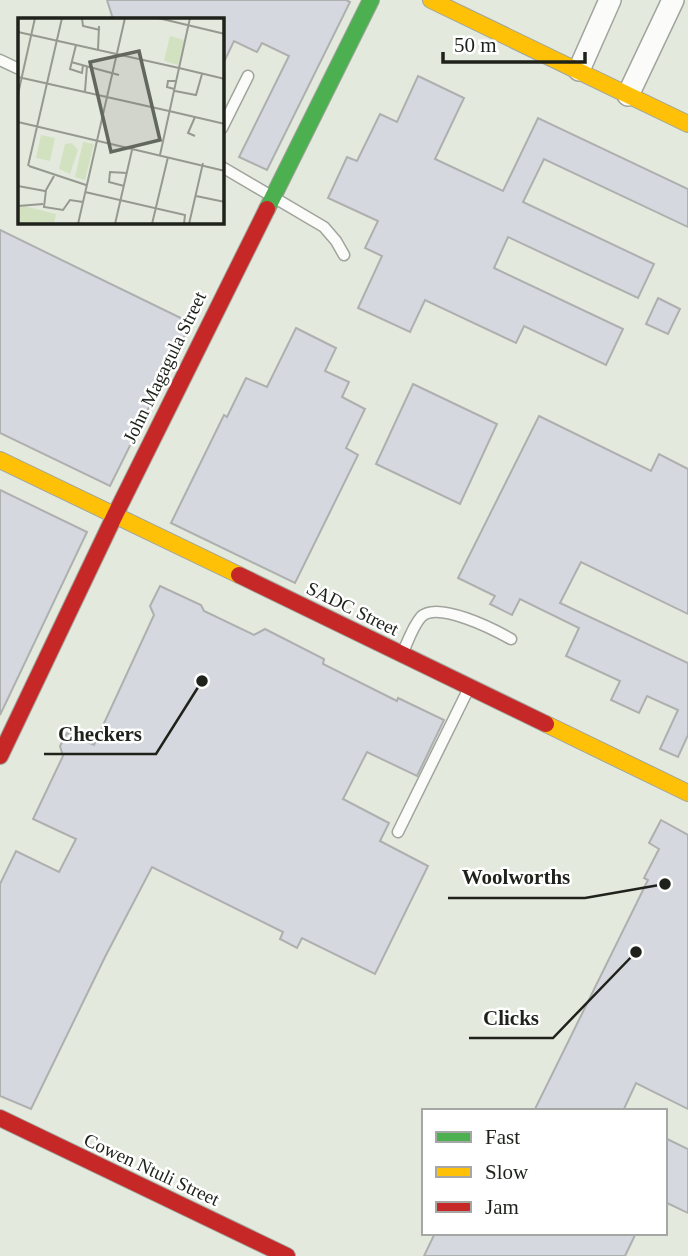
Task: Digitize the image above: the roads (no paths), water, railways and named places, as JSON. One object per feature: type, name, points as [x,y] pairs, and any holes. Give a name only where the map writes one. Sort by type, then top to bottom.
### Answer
[{"type":"main road","name":"John Magagula Street","points":[[0,756],[272,195],[371,0]]},
{"type":"main road","points":[[431,0],[688,124]]},
{"type":"main road","name":"SADC Street","points":[[0,460],[688,793]]},
{"type":"main road","name":"Cowen Ntuli Street","points":[[0,1118],[287,1256]]},
{"type":"street","points":[[579,70],[610,0]]},
{"type":"street","points":[[628,95],[673,0]]},
{"type":"lane","points":[[0,60],[18,69]]},
{"type":"lane","points":[[224,124],[248,76]]},
{"type":"lane","points":[[224,168],[324,227],[344,255]]},
{"type":"lane","points":[[401,654],[421,618],[431,612],[466,618],[511,639]]},
{"type":"lane","points":[[398,832],[469,687]]},
{"type":"place","name":"Checkers","points":[[202,681]]},
{"type":"place","name":"Woolworths","points":[[665,884]]},
{"type":"place","name":"Clicks","points":[[636,952]]}]
